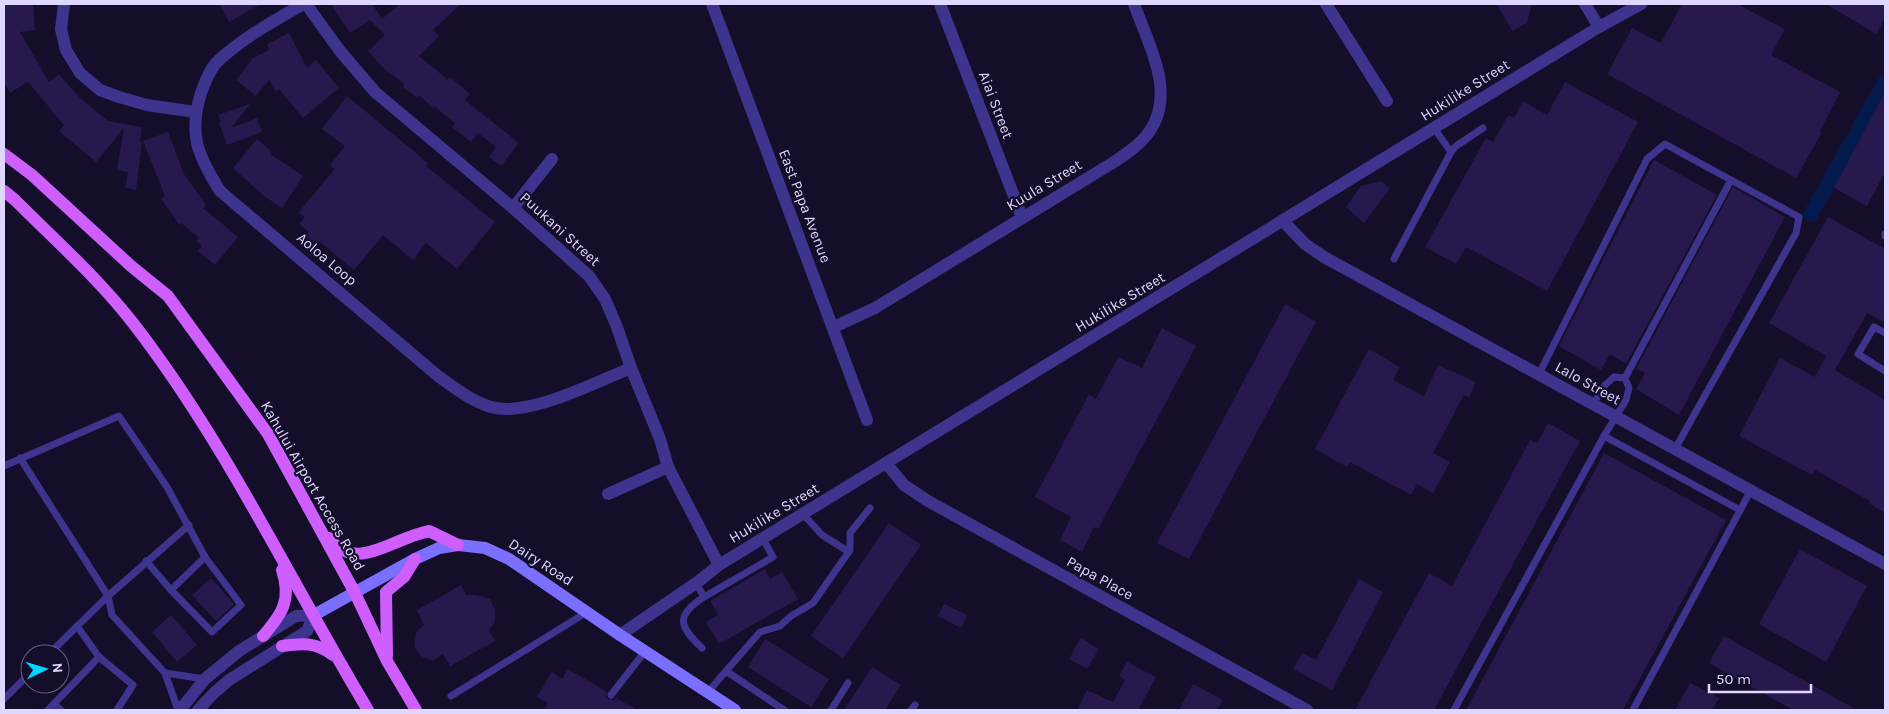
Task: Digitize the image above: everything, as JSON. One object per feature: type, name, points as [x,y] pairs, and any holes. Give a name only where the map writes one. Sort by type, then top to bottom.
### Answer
[{"type":"main road","name":"Kahului Airport Access Road","points":[[4,154],[32,174],[131,266],[168,296],[268,434],[314,515],[388,661],[416,710]]},
{"type":"main road","points":[[4,191],[93,277],[132,322],[197,414],[223,455],[368,710]]},
{"type":"main road","points":[[314,515],[331,541],[351,554],[373,552],[429,531],[458,545]]},
{"type":"main road","points":[[263,636],[281,614],[286,593],[287,584],[274,544]]},
{"type":"main road","name":"Dairy Road","points":[[314,615],[415,559],[440,548],[458,545],[484,548],[509,559],[620,635],[646,650],[735,710]]},
{"type":"main road","points":[[388,661],[386,592],[404,577],[415,559]]},
{"type":"main road","points":[[282,646],[297,644],[322,647],[337,658]]},
{"type":"street","points":[[64,4],[62,29],[66,50],[80,73],[100,90],[147,105],[195,112]]},
{"type":"street","name":"Aoloa Loop","points":[[304,4],[245,39],[218,61],[203,88],[195,112],[196,140],[204,166],[220,191],[438,376],[472,400],[493,408],[516,409],[567,394],[631,368]]},
{"type":"street","name":"Puukani Street","points":[[304,4],[340,51],[376,92],[513,208],[588,276],[605,299],[660,438],[668,467],[719,565]]},
{"type":"street","name":"East Papa Avenue","points":[[712,4],[834,327],[867,420]]},
{"type":"street","name":"Aiai Street","points":[[940,4],[1022,217]]},
{"type":"street","name":"Kuula Street","points":[[834,327],[875,308],[1114,162],[1149,133],[1157,117],[1162,98],[1160,78],[1134,4]]},
{"type":"street","points":[[1326,4],[1387,101]]},
{"type":"street","points":[[1585,4],[1599,27]]},
{"type":"street","name":"Hukilike Street","points":[[620,635],[719,565],[1599,27],[1641,4]]},
{"type":"street","points":[[513,208],[552,159]]},
{"type":"street","name":"Lalo Street","points":[[1283,221],[1305,244],[1324,257],[1885,564]]},
{"type":"street","name":"Papa Place","points":[[886,463],[904,485],[928,502],[1307,710]]},
{"type":"street","points":[[608,494],[668,467]]},
{"type":"street","points":[[179,710],[205,679],[239,651],[296,616],[314,615],[307,631],[229,680],[198,710]]},
{"type":"lane","points":[[1434,128],[1451,152]]},
{"type":"lane","points":[[1394,259],[1451,152],[1456,146],[1483,128]]},
{"type":"lane","points":[[1539,374],[1647,159],[1665,144],[1731,180],[1798,217],[1796,233],[1675,449]]},
{"type":"lane","points":[[1454,710],[1615,416],[1626,400],[1629,388],[1625,378],[1731,180]]},
{"type":"lane","points":[[1885,333],[1874,327],[1858,354],[1885,371]]},
{"type":"lane","points":[[1592,404],[1605,385],[1614,377],[1625,378]]},
{"type":"lane","points":[[4,466],[119,416],[167,487],[205,557],[241,606],[212,632],[146,561]]},
{"type":"lane","points":[[1604,436],[1740,510]]},
{"type":"lane","points":[[20,458],[108,596],[112,615],[166,672],[179,710]]},
{"type":"lane","points":[[1633,710],[1750,490]]},
{"type":"lane","points":[[708,692],[760,632],[780,626],[790,616],[813,603],[849,552],[850,533],[870,508]]},
{"type":"lane","points":[[803,514],[822,535],[849,552]]},
{"type":"lane","points":[[59,644],[146,561],[189,525]]},
{"type":"lane","points":[[702,648],[687,634],[684,628],[684,618],[691,605],[774,557],[762,539]]},
{"type":"lane","points":[[171,590],[205,557]]},
{"type":"lane","points":[[696,583],[704,597]]},
{"type":"lane","points":[[451,696],[587,612]]},
{"type":"lane","points":[[77,626],[99,657],[133,685],[117,710]]},
{"type":"lane","points":[[611,695],[646,650]]},
{"type":"lane","points":[[48,710],[99,657]]},
{"type":"lane","points":[[726,671],[784,710]]},
{"type":"lane","points":[[166,672],[205,679]]},
{"type":"lane","points":[[4,699],[20,683]]},
{"type":"lane","points":[[831,710],[848,683]]},
{"type":"lane","points":[[54,704],[61,710]]},
{"type":"building","points":[[4,4],[33,4],[35,30],[20,32],[49,82],[59,74],[78,96],[108,121],[142,127],[136,190],[125,188],[128,172],[117,170],[124,128],[96,162],[59,131],[64,125],[28,82],[10,93],[4,83]]},
{"type":"building","points":[[219,4],[261,4],[229,22]]},
{"type":"building","points":[[331,4],[372,4],[382,19],[400,4],[461,4],[433,30],[439,36],[419,56],[447,79],[450,77],[470,94],[465,100],[519,143],[501,166],[489,157],[496,147],[478,133],[471,142],[452,127],[455,123],[434,106],[433,108],[419,95],[417,98],[403,87],[404,84],[382,67],[368,51],[385,35],[370,20],[350,33]]},
{"type":"building","points":[[1497,4],[1532,4],[1527,23],[1512,31]]},
{"type":"building","points":[[1682,4],[1737,4],[1785,29],[1771,55],[1840,92],[1820,131],[1822,132],[1796,178],[1607,74],[1632,28],[1661,43]]},
{"type":"building","points":[[1826,4],[1885,4],[1885,18],[1876,34]]},
{"type":"building","points":[[289,33],[307,68],[316,60],[339,88],[303,118],[279,89],[276,92],[269,80],[256,96],[236,80],[253,58],[269,50],[267,44]]},
{"type":"building","points":[[1565,82],[1638,122],[1547,291],[1466,247],[1456,264],[1425,247],[1486,138],[1493,142],[1508,115],[1514,118],[1523,101],[1547,115]]},
{"type":"building","points":[[1885,92],[1885,172],[1867,206],[1834,188]]},
{"type":"building","points":[[347,96],[428,163],[426,166],[495,222],[457,269],[426,243],[413,260],[383,235],[354,270],[319,241],[314,246],[304,239],[309,232],[299,224],[305,217],[298,213],[335,169],[330,165],[345,146],[322,129]]},
{"type":"building","points":[[250,104],[231,128],[257,118],[262,132],[227,145],[218,115]]},
{"type":"building","points":[[168,132],[184,174],[206,205],[203,208],[238,237],[215,265],[198,251],[202,246],[196,241],[199,238],[181,223],[179,224],[161,199],[165,196],[143,141]]},
{"type":"building","points":[[257,139],[272,152],[270,154],[303,176],[282,208],[264,196],[233,168]]},
{"type":"building","points":[[1654,160],[1717,195],[1626,364],[1610,354],[1601,370],[1559,346]]},
{"type":"building","points":[[1381,181],[1390,188],[1364,223],[1346,207],[1361,186]]},
{"type":"building","points":[[1733,187],[1785,217],[1679,415],[1636,389],[1645,373],[1636,369]]},
{"type":"building","points":[[1828,217],[1885,249],[1885,323],[1867,313],[1835,370],[1885,400],[1885,513],[1868,503],[1870,501],[1815,470],[1812,475],[1739,436],[1780,358],[1815,377],[1826,356],[1769,323]]},
{"type":"building","points":[[1285,304],[1316,322],[1189,559],[1157,543]]},
{"type":"building","points":[[1162,328],[1196,346],[1098,529],[1094,527],[1082,552],[1060,540],[1071,517],[1035,497],[1089,394],[1096,399],[1118,357],[1142,368]]},
{"type":"building","points":[[1369,349],[1400,367],[1393,380],[1424,396],[1438,365],[1476,382],[1469,398],[1464,395],[1433,453],[1450,462],[1433,493],[1417,484],[1411,495],[1350,462],[1347,467],[1315,449]]},
{"type":"building","points":[[1548,423],[1580,441],[1434,710],[1355,710],[1429,573],[1452,586],[1530,440],[1537,443]]},
{"type":"building","points":[[1604,453],[1726,520],[1623,710],[1466,710]]},
{"type":"building","points":[[889,523],[921,545],[843,658],[811,636]]},
{"type":"building","points":[[1800,549],[1867,586],[1826,662],[1759,624]]},
{"type":"building","points":[[765,569],[770,579],[782,572],[798,599],[719,644],[706,622],[718,615],[710,601]]},
{"type":"building","points":[[211,578],[234,604],[216,621],[192,595]]},
{"type":"building","points":[[1359,579],[1383,592],[1332,690],[1293,669],[1302,653],[1316,660]]},
{"type":"building","points":[[461,585],[466,595],[477,595],[490,599],[495,610],[495,622],[489,630],[495,641],[450,666],[443,654],[432,661],[421,656],[414,647],[416,632],[424,625],[417,610]]},
{"type":"building","points":[[944,604],[967,615],[961,628],[938,616]]},
{"type":"building","points":[[171,615],[197,645],[177,662],[152,632]]},
{"type":"building","points":[[1724,636],[1857,710],[1793,710],[1709,663]]},
{"type":"building","points":[[1081,638],[1099,649],[1087,669],[1069,659]]},
{"type":"building","points":[[765,639],[829,679],[811,707],[748,667]]},
{"type":"building","points":[[1127,662],[1156,677],[1138,710],[1077,710],[1087,690],[1113,702],[1125,680],[1119,676]]},
{"type":"building","points":[[872,667],[901,685],[885,710],[844,710]]},
{"type":"building","points":[[568,669],[607,692],[606,697],[608,699],[613,700],[616,698],[637,710],[544,710],[548,703],[537,697],[552,672],[562,679]]},
{"type":"building","points":[[1690,683],[1719,698],[1712,710],[1675,710]]},
{"type":"building","points":[[1193,684],[1223,700],[1217,710],[1179,710]]},
{"type":"waterway","points":[[1811,214],[1885,82]]}]
